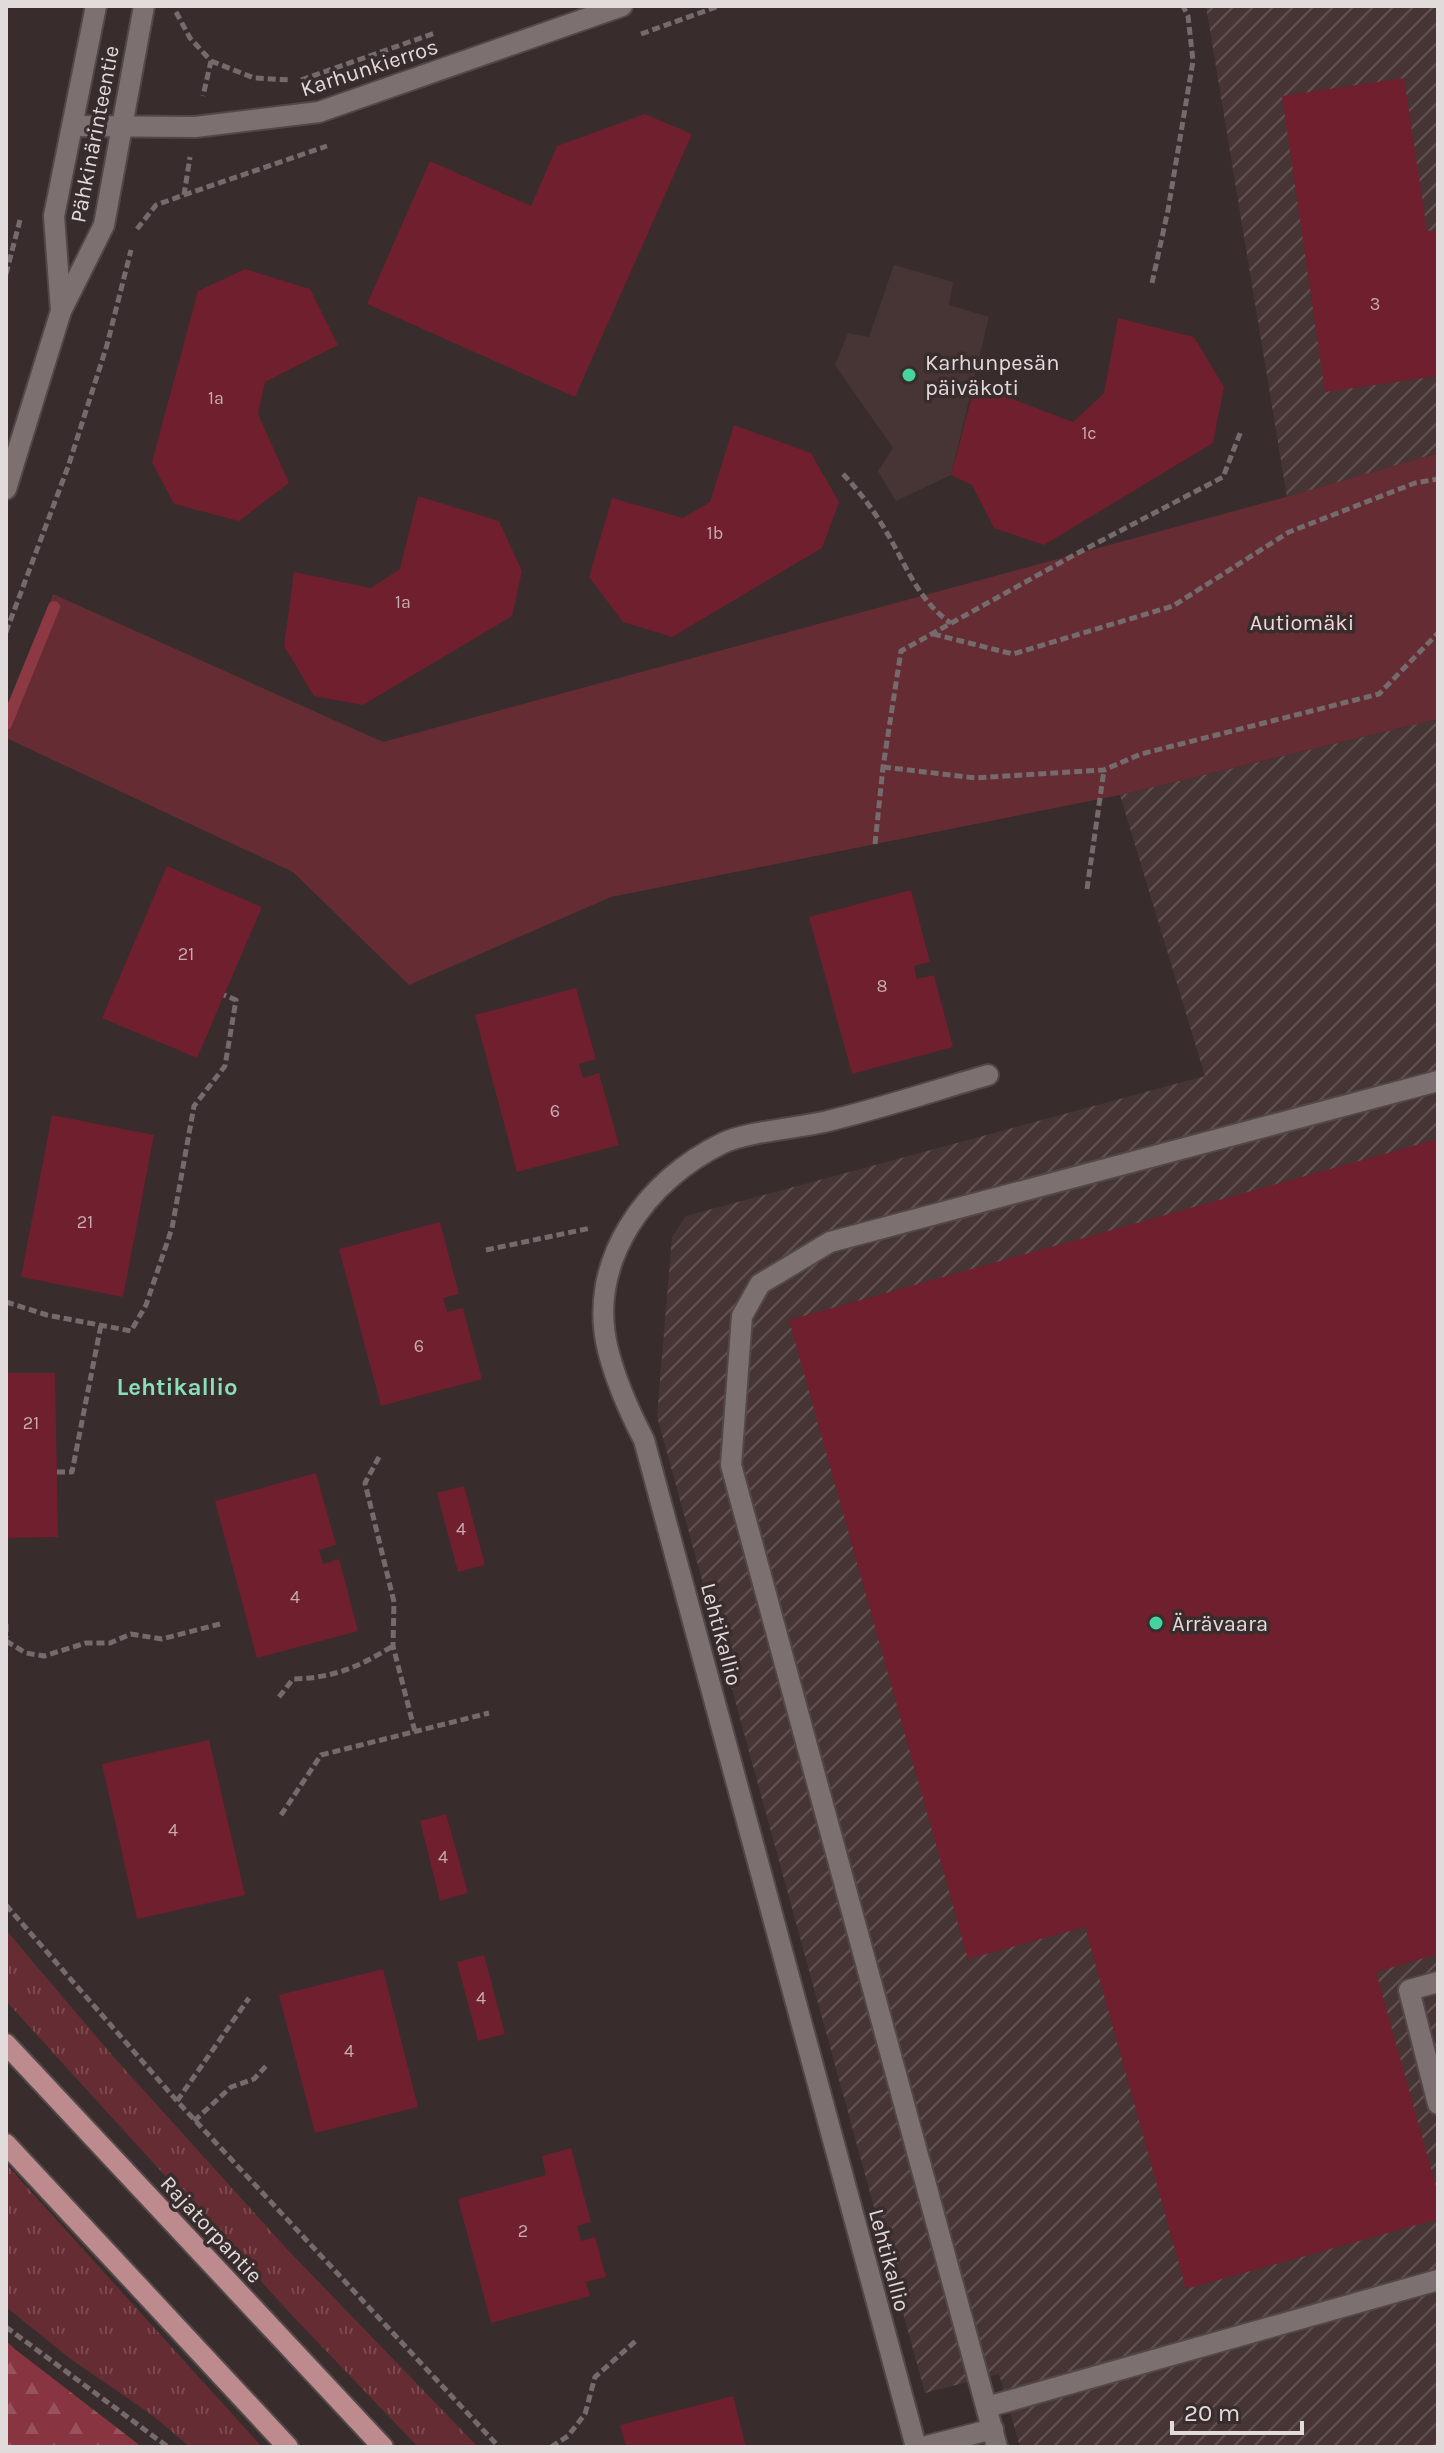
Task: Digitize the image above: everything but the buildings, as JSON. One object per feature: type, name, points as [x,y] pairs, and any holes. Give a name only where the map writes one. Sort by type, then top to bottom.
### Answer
[{"type":"main road","name":"Rajatorpantie","points":[[6,2044],[383,2447]]},
{"type":"main road","points":[[6,2144],[288,2447]]},
{"type":"street","name":"Pähkinärinteentie","points":[[61,311],[54,216],[96,6]]},
{"type":"street","name":"Pähkinärinteentie","points":[[6,489],[61,311],[104,225],[144,6]]},
{"type":"street","name":"Karhunkierros","points":[[73,126],[195,127],[319,112],[622,6]]},
{"type":"street","name":"Lehtikallio","points":[[916,2447],[644,1440],[623,1401],[607,1347],[603,1305],[611,1259],[625,1231],[643,1203],[694,1159],[725,1142],[826,1121],[988,1075]]},
{"type":"street","points":[[923,2447],[995,2438],[731,1465],[742,1316],[760,1284],[830,1242],[1438,1081]]},
{"type":"street","points":[[1438,1982],[1409,1990],[1438,2104]]},
{"type":"street","points":[[987,2407],[1438,2280]]},
{"type":"path","points":[[177,6],[176,13],[190,38],[211,61],[254,78],[298,80],[443,31]]},
{"type":"path","points":[[1152,283],[1168,210],[1193,61],[1188,16],[1183,6]]},
{"type":"path","points":[[135,231],[156,205],[184,195],[195,127],[211,61]]},
{"type":"path","points":[[6,632],[72,454],[107,345],[132,246]]},
{"type":"path","points":[[875,844],[901,651],[1223,477],[1241,431]]},
{"type":"path","points":[[843,474],[886,531],[934,612],[951,623]]},
{"type":"path","points":[[932,633],[1013,654],[1173,606],[1289,532],[1415,483],[1438,479]]},
{"type":"path","points":[[883,767],[976,778],[1104,770],[1141,754],[1379,694],[1438,633]]},
{"type":"path","points":[[1087,889],[1104,770]]},
{"type":"path","points":[[6,1302],[47,1315],[131,1331],[146,1305],[172,1228],[194,1106],[225,1066],[236,1000],[224,995]]},
{"type":"path","points":[[486,1250],[595,1227],[625,1231]]},
{"type":"path","points":[[57,1472],[72,1472],[101,1325]]},
{"type":"path","points":[[379,1457],[365,1483],[394,1602],[393,1646],[415,1732]]},
{"type":"path","points":[[6,1624],[6,1639],[26,1653],[44,1656],[86,1643],[110,1643],[131,1634],[162,1639],[220,1624]]},
{"type":"path","points":[[279,1697],[293,1679],[321,1679],[364,1663],[393,1646]]},
{"type":"path","points":[[281,1815],[321,1755],[489,1713]]},
{"type":"path","points":[[6,1905],[194,2121],[499,2447]]},
{"type":"path","points":[[177,2101],[249,1998]]},
{"type":"path","points":[[194,2121],[231,2087],[254,2079],[267,2065]]},
{"type":"path","points":[[6,2327],[168,2447]]},
{"type":"path","points":[[551,2447],[568,2436],[585,2414],[595,2377],[638,2339]]},
{"type":"shaded area","points":[[1206,6],[1438,6],[1438,453],[1287,497]]},
{"type":"shaded area","name":"Karhunpesän päiväkoti","points":[[894,265],[953,282],[949,305],[989,317],[951,475],[896,501],[878,471],[893,448],[835,365],[848,333],[869,337]]},
{"type":"shaded area","points":[[1438,719],[1438,2447],[1020,2447],[999,2374],[925,2393],[657,1416],[672,1237],[686,1216],[1205,1076],[1120,795]]},
{"type":"green space","name":"Autiomäki","points":[[1438,453],[1438,719],[1120,795],[611,897],[409,985],[293,872],[6,738],[53,594],[383,742]]},
{"type":"green space","points":[[6,1930],[111,2054],[285,2247],[478,2447],[418,2447],[288,2311],[6,2001]]},
{"type":"green space","points":[[6,2164],[262,2447],[190,2447],[152,2415],[72,2360],[6,2307]]},
{"type":"green space","points":[[6,2341],[16,2350],[142,2447],[6,2447]]},
{"type":"waterway","points":[[6,724],[54,607]]},
{"type":"place","name":"Karhunpesän päiväkoti","points":[[909,375]]},
{"type":"place","name":"Ärrävaara","points":[[1156,1623]]},
{"type":"district","name":"Lehtikallio","points":[[177,1387]]}]
